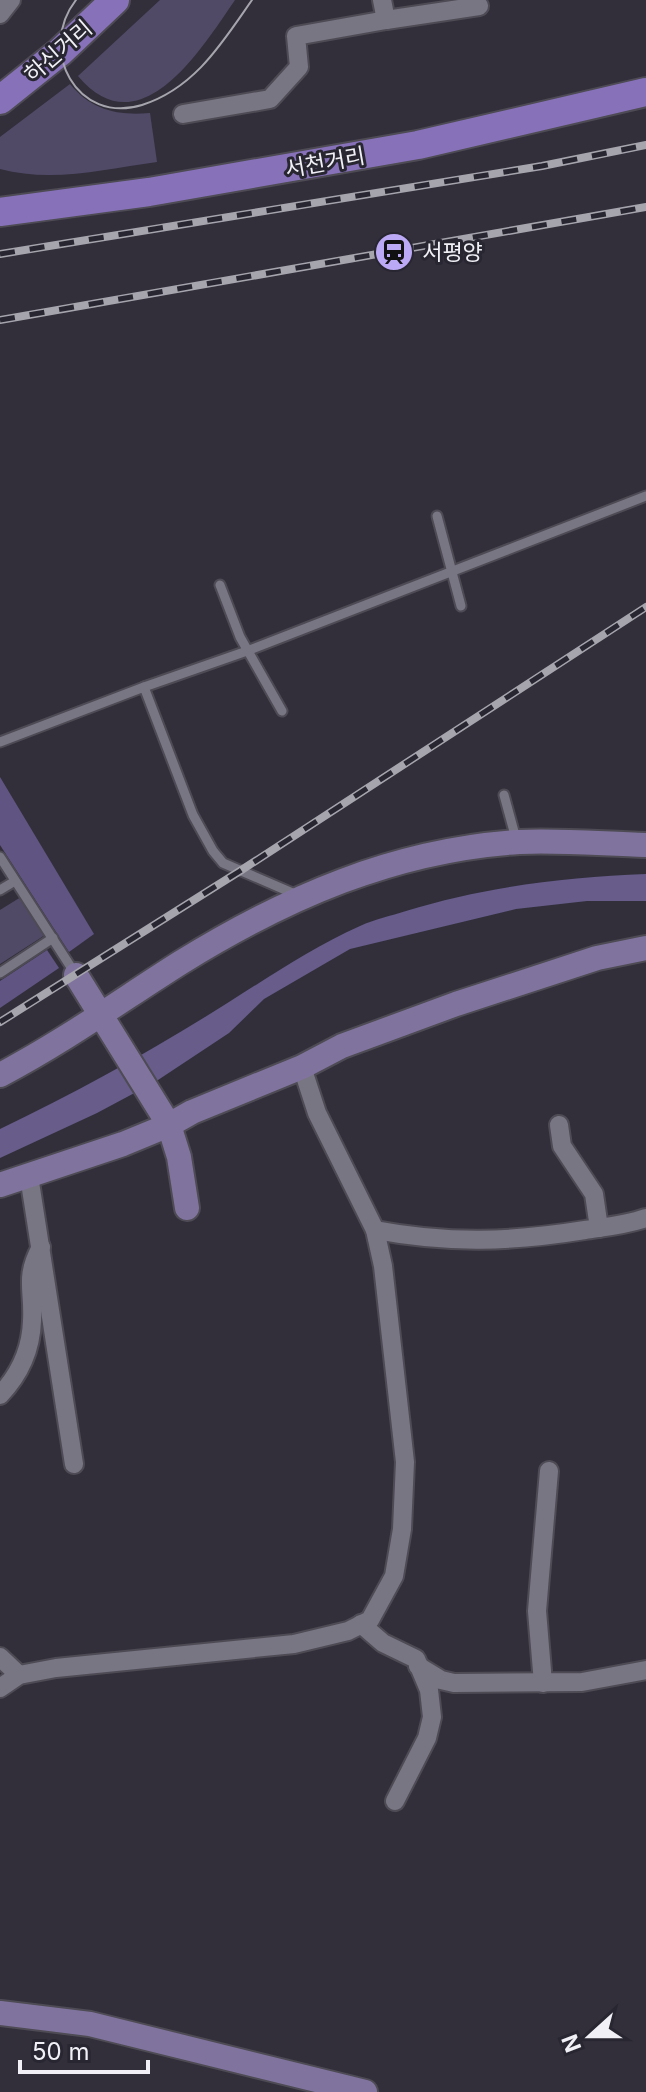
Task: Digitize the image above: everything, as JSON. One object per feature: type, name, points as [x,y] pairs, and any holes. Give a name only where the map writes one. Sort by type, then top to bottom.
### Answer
[{"type":"main road","name":"하신거리","points":[[0,100],[60,52],[115,0]]},
{"type":"main road","name":"서천거리","points":[[0,212],[149,192],[418,145],[646,92]]},
{"type":"street","points":[[0,14],[11,0]]},
{"type":"street","points":[[382,0],[386,20]]},
{"type":"street","points":[[183,114],[270,99],[299,67],[296,36],[479,6]]},
{"type":"street","points":[[0,1075],[181,963],[300,897],[356,874],[408,860],[517,842],[646,845]]},
{"type":"street","points":[[0,1185],[123,1144],[302,1067],[342,1046],[456,1004],[597,958],[646,948]]},
{"type":"street","points":[[76,975],[169,1125],[179,1157],[187,1208]]},
{"type":"street","points":[[0,1688],[19,1675],[56,1668],[294,1644],[348,1631],[370,1620],[394,1576],[402,1529],[405,1462],[383,1266],[375,1230],[317,1113],[302,1067]]},
{"type":"street","points":[[559,1125],[562,1146],[594,1194],[599,1228]]},
{"type":"street","points":[[29,1176],[74,1464]]},
{"type":"street","points":[[375,1230],[422,1239],[467,1242],[599,1228],[646,1218]]},
{"type":"street","points":[[0,1395],[13,1381],[28,1351],[33,1319],[31,1264],[41,1247]]},
{"type":"street","points":[[543,1683],[537,1611],[549,1471]]},
{"type":"street","points":[[361,1624],[383,1643],[416,1659],[429,1690],[432,1717],[427,1738],[395,1801]]},
{"type":"street","points":[[0,1657],[19,1675]]},
{"type":"street","points":[[418,1666],[441,1680],[454,1683],[582,1682],[646,1670]]},
{"type":"street","points":[[0,2013],[90,2024],[365,2092]]},
{"type":"lane","points":[[0,742],[247,651],[646,496]]},
{"type":"lane","points":[[437,516],[461,606]]},
{"type":"lane","points":[[220,585],[247,651],[282,711]]},
{"type":"lane","points":[[144,687],[187,802],[213,851],[223,863],[300,897]]},
{"type":"lane","points":[[504,795],[517,842]]},
{"type":"lane","points":[[0,857],[76,975]]},
{"type":"lane","points":[[0,890],[15,881]]},
{"type":"lane","points":[[0,973],[53,938]]},
{"type":"shaded area","points":[[160,0],[235,0],[205,43],[167,84],[146,97],[124,102],[101,96],[78,76]]},
{"type":"shaded area","points":[[70,84],[87,100],[106,109],[150,113],[157,162],[59,175],[0,169],[0,137]]},
{"type":"shaded area","points":[[0,777],[94,934],[69,952],[0,845]]},
{"type":"shaded area","points":[[646,874],[646,901],[587,901],[516,909],[350,949],[264,999],[229,1033],[155,1082],[0,1158],[0,1129],[145,1053],[309,952],[360,926],[435,903],[495,890],[555,881]]},
{"type":"shaded area","points":[[21,897],[45,935],[0,964],[0,910]]},
{"type":"shaded area","points":[[47,950],[59,968],[0,1008],[0,981]]},
{"type":"tram line","points":[[76,0],[65,20],[61,40],[63,60],[70,79],[82,94],[99,104],[119,108],[142,105],[161,97],[192,76],[218,48],[252,0]]},
{"type":"railway","points":[[0,254],[542,166],[646,145]]},
{"type":"railway","points":[[0,320],[646,207]]},
{"type":"railway","points":[[0,1022],[240,871],[646,607]]},
{"type":"place","name":"서평양","points":[[394,252]]}]
